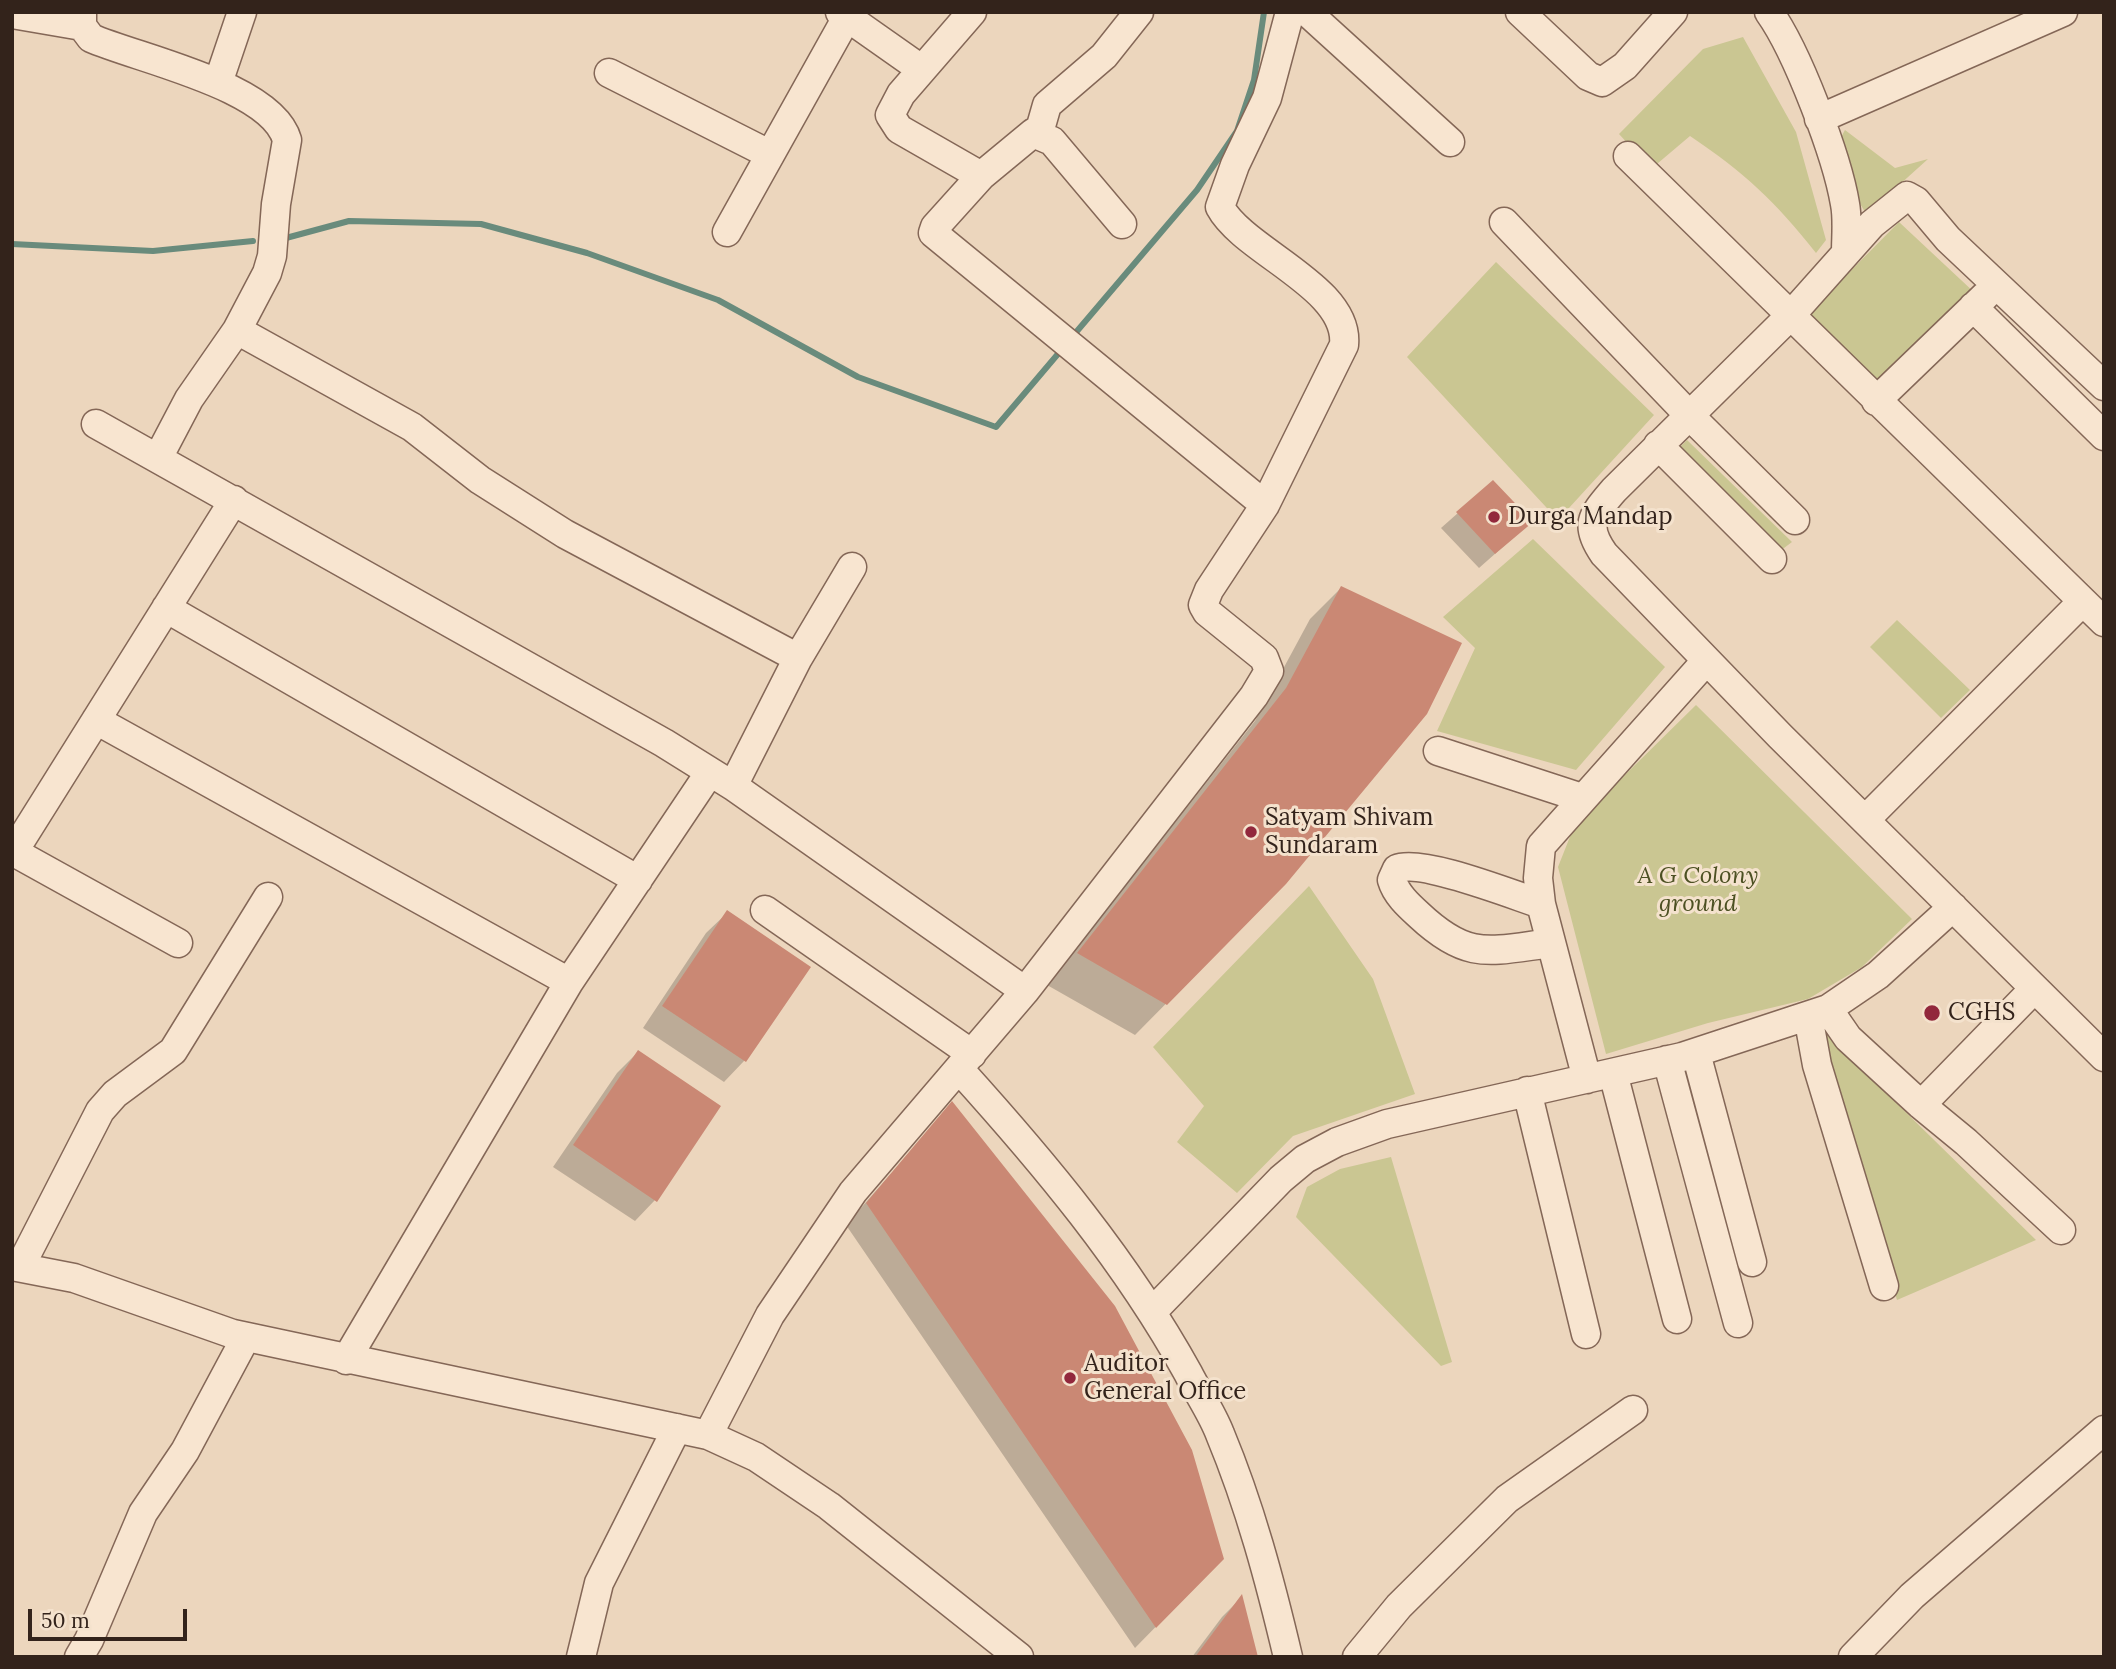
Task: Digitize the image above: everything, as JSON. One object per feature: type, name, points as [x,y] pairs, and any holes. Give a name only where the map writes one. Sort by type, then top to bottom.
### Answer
[{"type":"street","points":[[218,83],[242,12]]},
{"type":"street","points":[[972,12],[895,102],[891,120],[899,129],[981,176]]},
{"type":"street","points":[[1040,133],[1047,106],[1104,56],[1139,12]]},
{"type":"street","points":[[708,1435],[770,1315],[845,1203],[1025,991],[1254,696],[1269,671],[1264,658],[1207,612],[1203,605],[1209,590],[1265,505],[1344,345],[1345,335],[1340,318],[1325,301],[1239,228],[1220,207],[1235,165],[1267,98],[1290,12]]},
{"type":"street","points":[[1307,12],[1450,142]]},
{"type":"street","points":[[1520,12],[1588,76],[1602,82],[1625,66],[1674,12]]},
{"type":"street","points":[[1769,12],[1783,34],[1819,118],[1846,205],[1846,253]]},
{"type":"street","points":[[1819,118],[2063,12]]},
{"type":"street","points":[[12,14],[82,19],[86,34],[218,83],[256,103],[285,131],[287,140],[276,204],[272,256],[267,273],[237,330],[189,399],[158,458]]},
{"type":"street","points":[[727,232],[844,15],[921,69]]},
{"type":"street","points":[[609,74],[769,154]]},
{"type":"street","points":[[1122,224],[1052,141],[1040,133],[1026,137],[981,176],[935,227],[933,233],[1047,328],[1183,435],[1265,505]]},
{"type":"street","points":[[1628,156],[2098,616],[1864,820]]},
{"type":"street","points":[[2104,386],[1948,239],[1916,201],[1907,196],[1872,224],[1790,316],[1658,445],[1599,508],[1591,525],[1592,535],[1604,554],[1706,662],[2104,1057]]},
{"type":"street","points":[[1504,222],[1689,415],[1796,520]]},
{"type":"street","points":[[1876,401],[1996,284]]},
{"type":"street","points":[[1973,307],[2104,436]]},
{"type":"street","points":[[237,330],[412,427],[480,480],[565,534],[798,658]]},
{"type":"street","points":[[96,424],[234,499],[664,743],[721,779],[1025,991]]},
{"type":"street","points":[[1658,445],[1772,559]]},
{"type":"street","points":[[178,943],[13,851],[234,499]]},
{"type":"street","points":[[345,1360],[569,982],[638,880],[721,779],[852,567]]},
{"type":"street","points":[[166,608],[638,880]]},
{"type":"street","points":[[1677,1319],[1600,1076],[1551,943],[1541,904],[1538,878],[1541,846],[1706,662]]},
{"type":"street","points":[[96,720],[569,982]]},
{"type":"street","points":[[1438,751],[1582,798]]},
{"type":"street","points":[[1541,904],[1435,870],[1402,866],[1396,869],[1392,880],[1400,895],[1412,908],[1455,945],[1490,950],[1551,943]]},
{"type":"street","points":[[268,897],[173,1051],[162,1063],[116,1094],[100,1111],[16,1266],[74,1278],[246,1337],[708,1435],[756,1457],[830,1506],[1019,1657]]},
{"type":"street","points":[[1152,1312],[1281,1180],[1305,1159],[1337,1142],[1387,1124],[1696,1053],[1818,1013],[1886,968],[1953,907]]},
{"type":"street","points":[[765,909],[965,1062],[1118,1259],[1152,1312],[1219,1432],[1260,1542],[1288,1657]]},
{"type":"street","points":[[1922,1105],[2034,989]]},
{"type":"street","points":[[1818,1013],[1985,1159],[2061,1230]]},
{"type":"street","points":[[1818,1013],[1817,1065],[1884,1286]]},
{"type":"street","points":[[1696,1053],[1752,1262]]},
{"type":"street","points":[[1667,1060],[1738,1323]]},
{"type":"street","points":[[1527,1091],[1586,1334]]},
{"type":"street","points":[[79,1657],[89,1640],[143,1513],[185,1451],[246,1337]]},
{"type":"street","points":[[1357,1657],[1398,1606],[1507,1499],[1633,1410]]},
{"type":"street","points":[[581,1657],[599,1583],[677,1428]]},
{"type":"street","points":[[1853,1657],[1912,1596],[2104,1430]]},
{"type":"green space","points":[[1743,37],[1796,132],[1826,240],[1816,253],[1758,189],[1690,136],[1651,169],[1619,134],[1703,49]]},
{"type":"green space","points":[[1845,130],[1895,168],[1928,159],[1867,214],[1853,188],[1847,168],[1840,139]]},
{"type":"green space","points":[[1899,222],[1976,294],[1878,394],[1800,322]]},
{"type":"green space","points":[[1496,262],[1654,415],[1558,520],[1407,357]]},
{"type":"green space","points":[[1687,440],[1792,542],[1780,551],[1678,449]]},
{"type":"green space","points":[[1533,539],[1665,667],[1576,770],[1437,731],[1475,648],[1443,617]]},
{"type":"green space","points":[[1897,620],[1970,690],[1941,718],[1870,647]]},
{"type":"green space","name":"A G Colony ground","points":[[1696,705],[1912,919],[1862,967],[1808,999],[1708,1023],[1606,1054],[1558,867],[1575,824]]},
{"type":"green space","points":[[1309,886],[1373,979],[1415,1094],[1293,1136],[1237,1193],[1177,1142],[1204,1106],[1153,1047]]},
{"type":"green space","points":[[1826,1034],[2036,1240],[1897,1300],[1821,1044]]},
{"type":"green space","points":[[1391,1157],[1452,1362],[1441,1366],[1296,1217],[1307,1187],[1340,1169]]},
{"type":"building","name":"Durga Mandap","points":[[1493,480],[1533,522],[1495,554],[1456,512]]},
{"type":"building","name":"Satyam Shivam Sundaram","points":[[1341,586],[1462,643],[1427,714],[1286,884],[1167,1005],[1077,953],[1286,688]]},
{"type":"building","points":[[727,910],[811,967],[746,1062],[662,1006]]},
{"type":"building","points":[[638,1050],[721,1106],[657,1202],[573,1145]]},
{"type":"building","name":"Auditor General Office","points":[[952,1101],[1115,1306],[1192,1450],[1224,1559],[1156,1628],[866,1203]]},
{"type":"building","points":[[1242,1594],[1258,1657],[1195,1657]]},
{"type":"waterway","points":[[1072,337],[1197,190],[1237,131],[1254,80],[1264,12]]},
{"type":"waterway","points":[[286,238],[349,221],[481,224],[587,253],[718,300],[858,377],[996,427],[1063,348]]},
{"type":"waterway","points":[[12,244],[153,251],[253,241]]},
{"type":"place","name":"Durga Mandap","points":[[1494,517]]},
{"type":"place","name":"Satyam Shivam Sundaram","points":[[1251,832]]},
{"type":"place","name":"CGHS","points":[[1932,1013]]},
{"type":"place","name":"Auditor General Office","points":[[1070,1378]]}]
